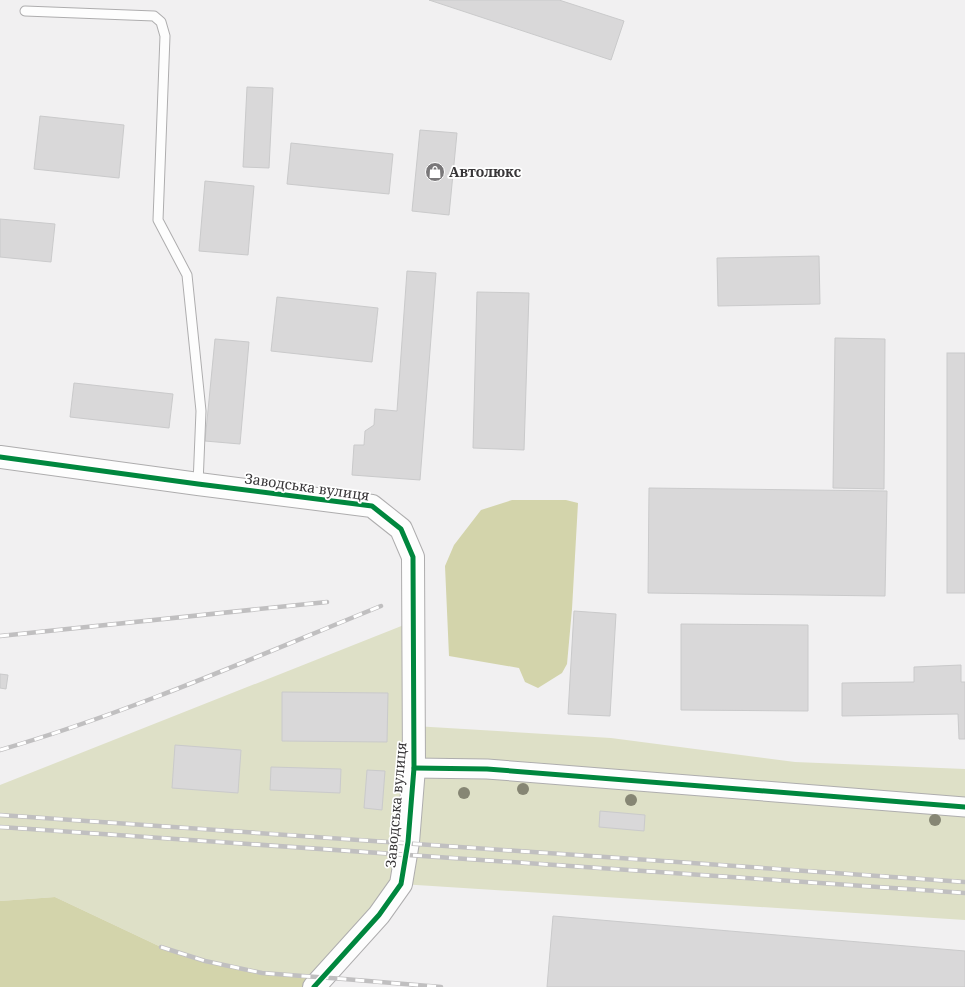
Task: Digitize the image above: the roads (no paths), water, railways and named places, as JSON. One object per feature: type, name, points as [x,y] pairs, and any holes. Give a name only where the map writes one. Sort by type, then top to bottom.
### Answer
[{"type":"street","name":"Заводська вулиця","points":[[0,457],[372,506],[402,529],[413,557],[414,768],[408,842],[401,884],[379,915],[314,987]]},
{"type":"street","points":[[414,768],[488,769],[965,806]]},
{"type":"lane","points":[[25,11],[154,16],[161,22],[165,36],[158,220],[187,275],[201,410],[198,484]]},
{"type":"railway","points":[[0,636],[327,602]]},
{"type":"railway","points":[[0,750],[97,719],[145,701],[381,606]]},
{"type":"railway","points":[[0,815],[965,882]]},
{"type":"railway","points":[[0,827],[965,893]]},
{"type":"railway","points":[[161,947],[205,961],[262,973],[441,987]]},
{"type":"place","name":"Автолюкс","points":[[435,172]]}]
